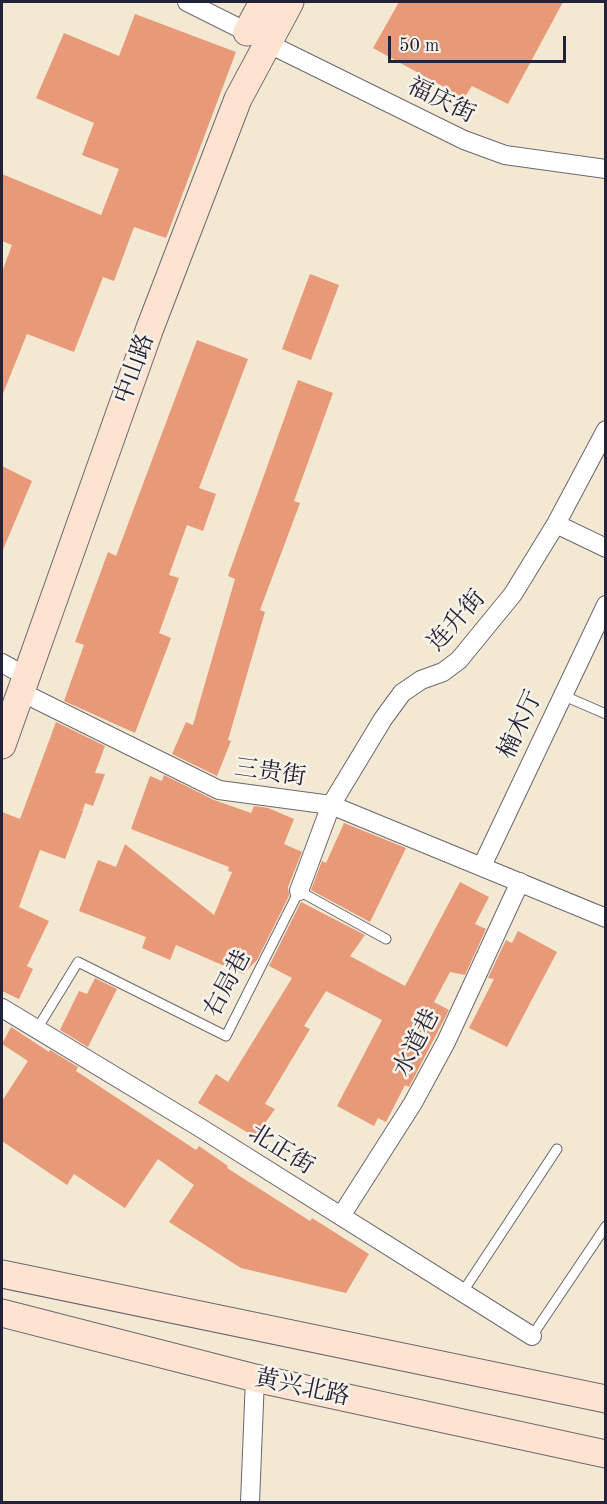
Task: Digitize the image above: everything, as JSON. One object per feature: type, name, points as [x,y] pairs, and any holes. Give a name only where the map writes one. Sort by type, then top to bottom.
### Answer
[{"type":"main road","name":"中山路","points":[[2,745],[150,328],[238,99],[257,37],[263,2]]},
{"type":"main road","name":"中山路","points":[[257,37],[290,2]]},
{"type":"main road","name":"黄兴北路","points":[[2,1275],[606,1400]]},
{"type":"main road","name":"黄兴北路","points":[[2,1313],[255,1378],[606,1454]]},
{"type":"street","name":"福庆街","points":[[187,2],[464,140],[505,154],[550,163],[606,169]]},
{"type":"street","name":"连升街","points":[[298,891],[331,805],[383,719],[402,693],[421,680],[443,672],[459,660],[513,594],[556,524],[606,430]]},
{"type":"street","points":[[556,524],[606,548]]},
{"type":"street","name":"楠木厅","points":[[482,866],[606,605]]},
{"type":"street","name":"三贵街","points":[[2,663],[24,685],[219,790],[331,805],[606,918]]},
{"type":"street","name":"水道巷","points":[[341,1216],[413,1103],[440,1052],[520,882]]},
{"type":"street","name":"北正街","points":[[2,1008],[532,1336]]},
{"type":"street","points":[[250,1503],[255,1378]]},
{"type":"lane","points":[[562,695],[606,714]]},
{"type":"lane","points":[[298,891],[386,939]]},
{"type":"lane","name":"右局巷","points":[[37,1029],[78,962],[226,1036],[298,891]]},
{"type":"lane","points":[[462,1293],[557,1149]]},
{"type":"lane","points":[[532,1336],[606,1226]]},
{"type":"building","points":[[399,2],[563,2],[508,104],[472,86],[464,98],[373,48]]},
{"type":"building","points":[[135,14],[236,52],[166,238],[134,227],[114,281],[103,277],[74,352],[27,334],[2,396],[2,272],[12,245],[2,241],[2,174],[101,215],[119,169],[82,155],[94,123],[36,98],[64,33],[119,56]]},
{"type":"building","points":[[310,274],[339,285],[311,360],[282,349]]},
{"type":"building","points":[[197,340],[248,359],[199,488],[216,494],[203,531],[187,525],[169,575],[179,578],[159,633],[171,638],[135,733],[64,701],[84,645],[75,642],[108,552],[116,556]]},
{"type":"building","points":[[298,380],[333,393],[294,501],[300,503],[260,610],[265,612],[228,740],[231,741],[217,776],[172,754],[186,722],[193,725],[235,579],[228,576]]},
{"type":"building","points":[[2,466],[32,481],[2,552]]},
{"type":"building","points":[[56,722],[105,746],[95,773],[105,774],[93,806],[85,803],[83,810],[80,809],[83,811],[65,859],[40,850],[19,907],[49,921],[27,966],[33,969],[19,999],[2,991],[2,812],[20,819]]},
{"type":"building","points":[[164,775],[214,800],[251,813],[254,806],[268,808],[294,819],[284,844],[302,852],[288,887],[289,896],[257,960],[243,974],[176,945],[170,960],[142,948],[146,937],[79,911],[98,860],[116,867],[125,844],[214,915],[232,872],[228,871],[229,867],[131,829],[150,776],[162,781]]},
{"type":"building","points":[[344,823],[406,848],[370,922],[311,890],[322,861],[326,863]]},
{"type":"building","points":[[460,882],[489,897],[475,924],[486,929],[465,975],[450,972],[434,1002],[449,1010],[409,1087],[405,1085],[386,1122],[378,1118],[374,1126],[337,1106],[382,1020],[326,991],[304,1026],[310,1029],[265,1104],[275,1109],[255,1137],[198,1103],[216,1074],[228,1082],[292,978],[269,966],[301,902],[365,935],[350,956],[405,986]]},
{"type":"building","points":[[518,931],[557,952],[507,1047],[469,1028],[494,979],[488,978],[506,940],[512,943]]},
{"type":"building","points":[[95,978],[117,989],[88,1047],[60,1030],[79,991],[87,994]]},
{"type":"building","points":[[11,1027],[49,1052],[50,1050],[78,1067],[76,1071],[196,1150],[199,1146],[228,1166],[227,1168],[310,1221],[312,1218],[369,1254],[346,1293],[241,1268],[169,1222],[194,1185],[158,1159],[125,1208],[74,1174],[67,1185],[2,1141],[2,1101],[28,1061],[2,1044]]}]
